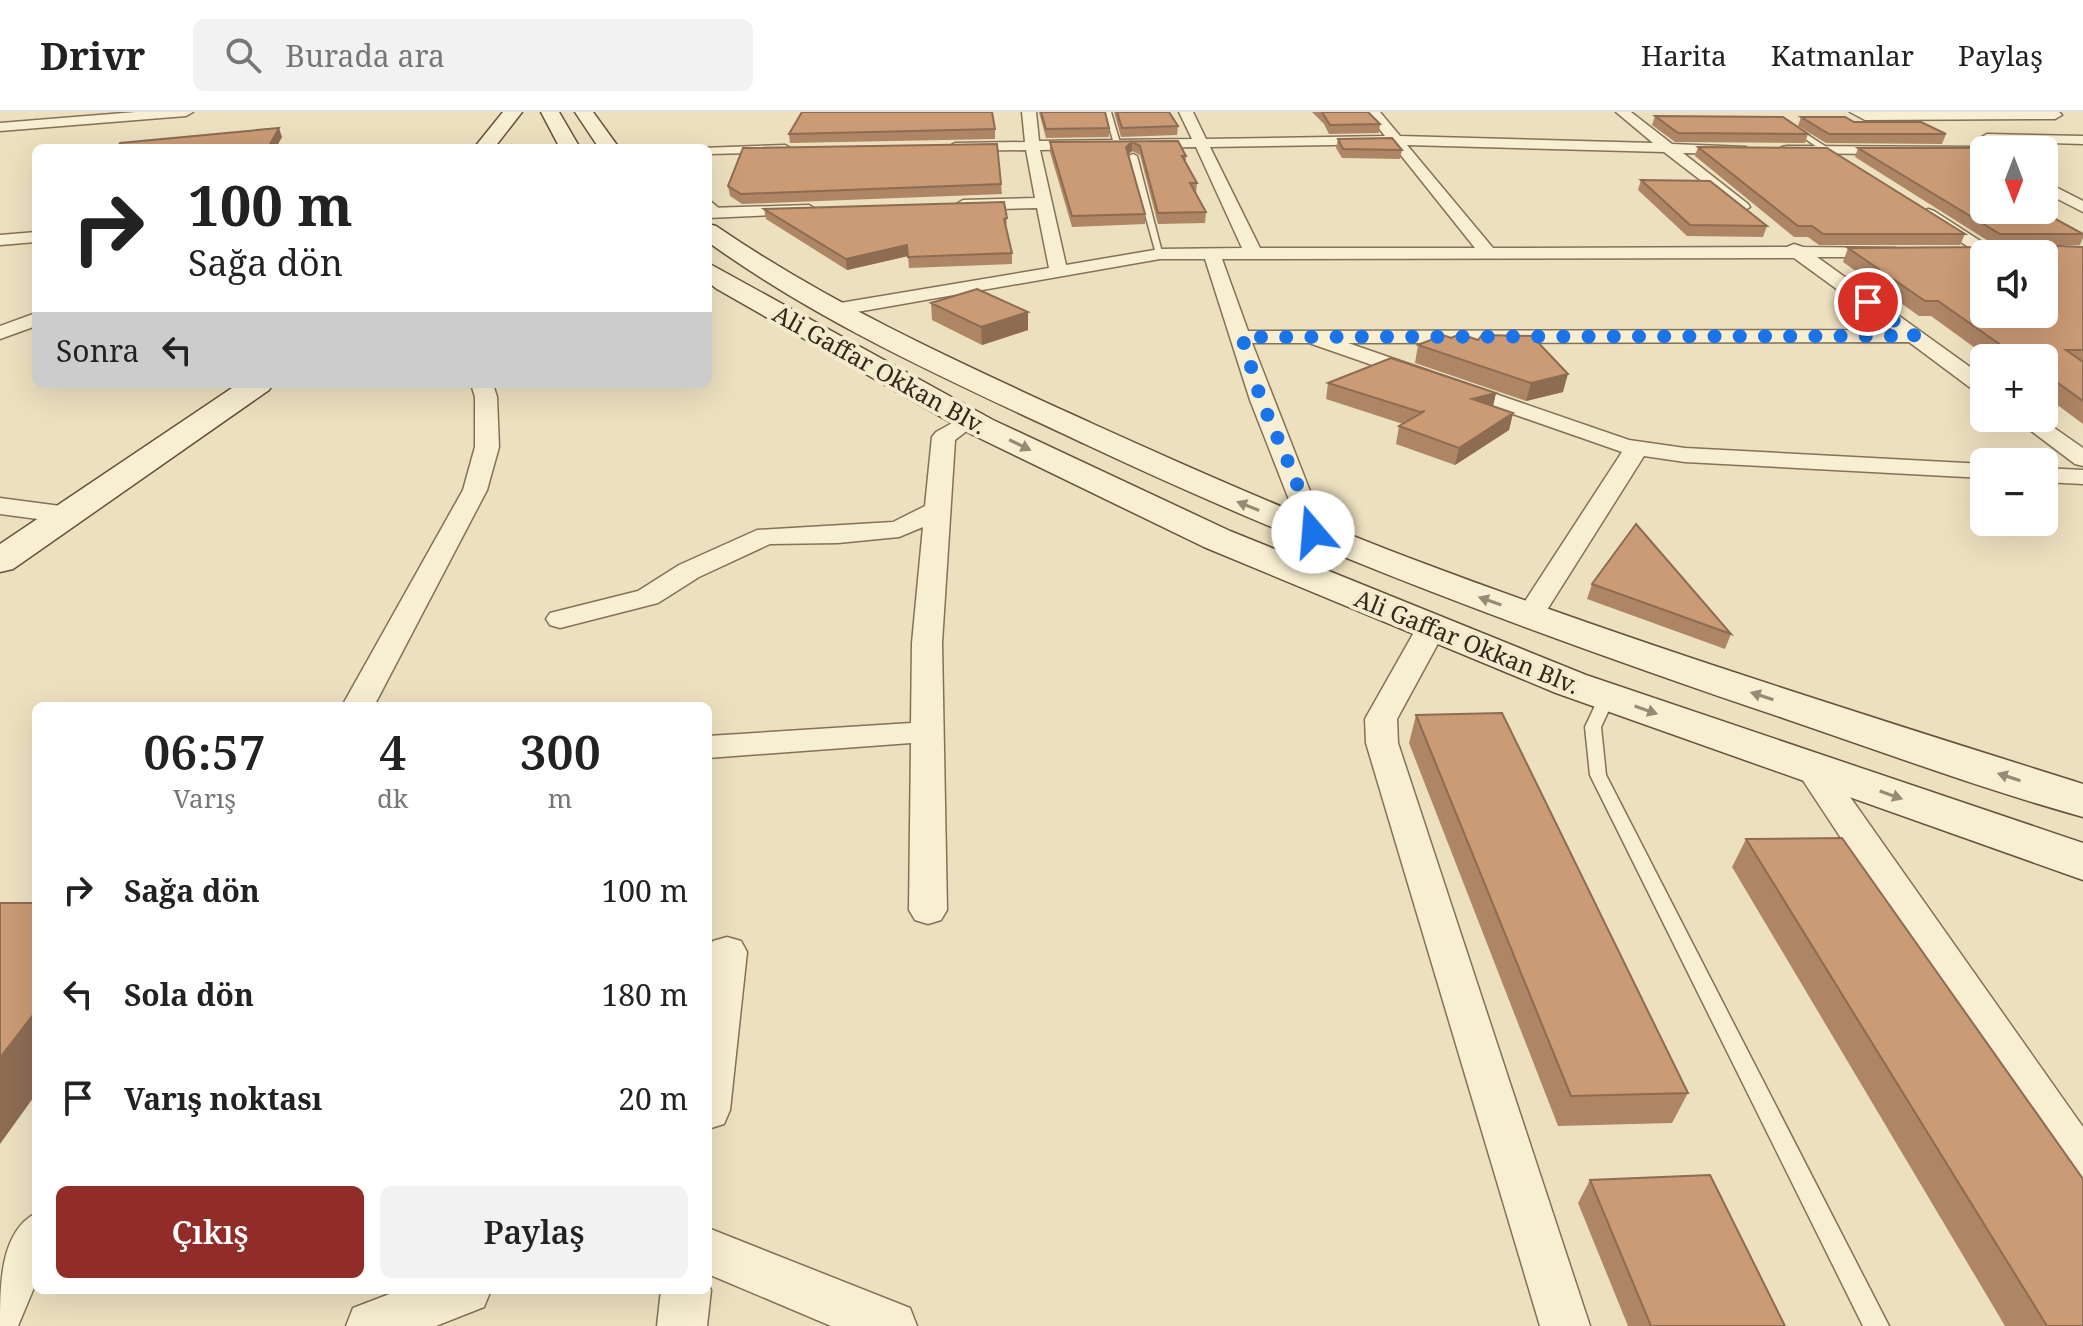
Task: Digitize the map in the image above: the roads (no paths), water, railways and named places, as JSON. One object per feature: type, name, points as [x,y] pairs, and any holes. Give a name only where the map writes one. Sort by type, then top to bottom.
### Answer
[{"type":"main road","points":[[487,144],[513,112]]},
{"type":"main road","points":[[550,112],[568,144]]},
{"type":"main road","points":[[584,112],[606,144]]},
{"type":"main road","name":"Ali Gaffar Okkan Blv.","points":[[712,215],[754,266],[834,310],[974,382],[1226,497],[1530,615],[1745,691],[2083,801]]},
{"type":"main road","name":"Ali Gaffar Okkan Blv.","points":[[712,273],[726,284],[970,420],[1217,539],[1607,697],[2083,862]]},
{"type":"main road","points":[[0,561],[252,388]]},
{"type":"street","points":[[0,127],[186,112]]},
{"type":"street","points":[[1029,112],[1032,146],[1059,272]]},
{"type":"street","points":[[1186,112],[1252,251]]},
{"type":"street","points":[[1373,112],[1487,252]]},
{"type":"street","points":[[1623,112],[1751,214]]},
{"type":"street","points":[[1857,112],[1865,116],[2058,116]]},
{"type":"street","points":[[2058,139],[2083,140]]},
{"type":"street","points":[[940,147],[1396,140],[1670,149],[1970,153]]},
{"type":"street","points":[[712,150],[801,149]]},
{"type":"street","points":[[1827,150],[1855,168]]},
{"type":"street","points":[[2058,194],[2083,207]]},
{"type":"street","points":[[1909,202],[1975,240]]},
{"type":"street","points":[[951,206],[1044,203]]},
{"type":"street","points":[[712,214],[827,209]]},
{"type":"street","points":[[1773,233],[1970,377]]},
{"type":"street","points":[[0,240],[32,237]]},
{"type":"street","points":[[834,310],[1160,254],[1252,251],[1916,252]]},
{"type":"street","points":[[1211,252],[1261,400],[1295,478],[1313,532]]},
{"type":"street","points":[[1960,252],[1970,252]]},
{"type":"street","points":[[0,333],[32,321]]},
{"type":"street","points":[[1242,337],[1915,336]]},
{"type":"street","points":[[1314,338],[1637,448],[1685,455],[1970,470]]},
{"type":"street","points":[[360,702],[475,490],[487,447],[483,388]]},
{"type":"street","points":[[928,910],[927,643],[937,510],[944,437],[970,420]]},
{"type":"street","points":[[2045,432],[2083,459]]},
{"type":"street","points":[[1530,615],[1637,448]]},
{"type":"street","points":[[2058,476],[2083,477]]},
{"type":"street","points":[[0,506],[68,515]]},
{"type":"street","points":[[560,619],[648,597],[689,571],[766,536],[838,535],[899,529],[937,510]]},
{"type":"street","points":[[1432,627],[1381,719],[1382,743],[1565,1326]]},
{"type":"street","points":[[712,747],[927,732]]},
{"type":"street","points":[[1812,768],[2083,1165]]},
{"type":"street","points":[[712,1077],[727,952]]},
{"type":"street","points":[[0,1309],[10,1282],[32,1243]]},
{"type":"street","points":[[712,1253],[892,1326]]},
{"type":"street","points":[[371,1326],[455,1294]]},
{"type":"street","points":[[682,1326],[686,1294]]},
{"type":"lane","points":[[1108,112],[1118,144]]},
{"type":"lane","points":[[1783,122],[1827,150]]},
{"type":"lane","points":[[1133,156],[1160,254]]},
{"type":"lane","points":[[1607,697],[1593,727],[1598,775],[1876,1326]]}]
